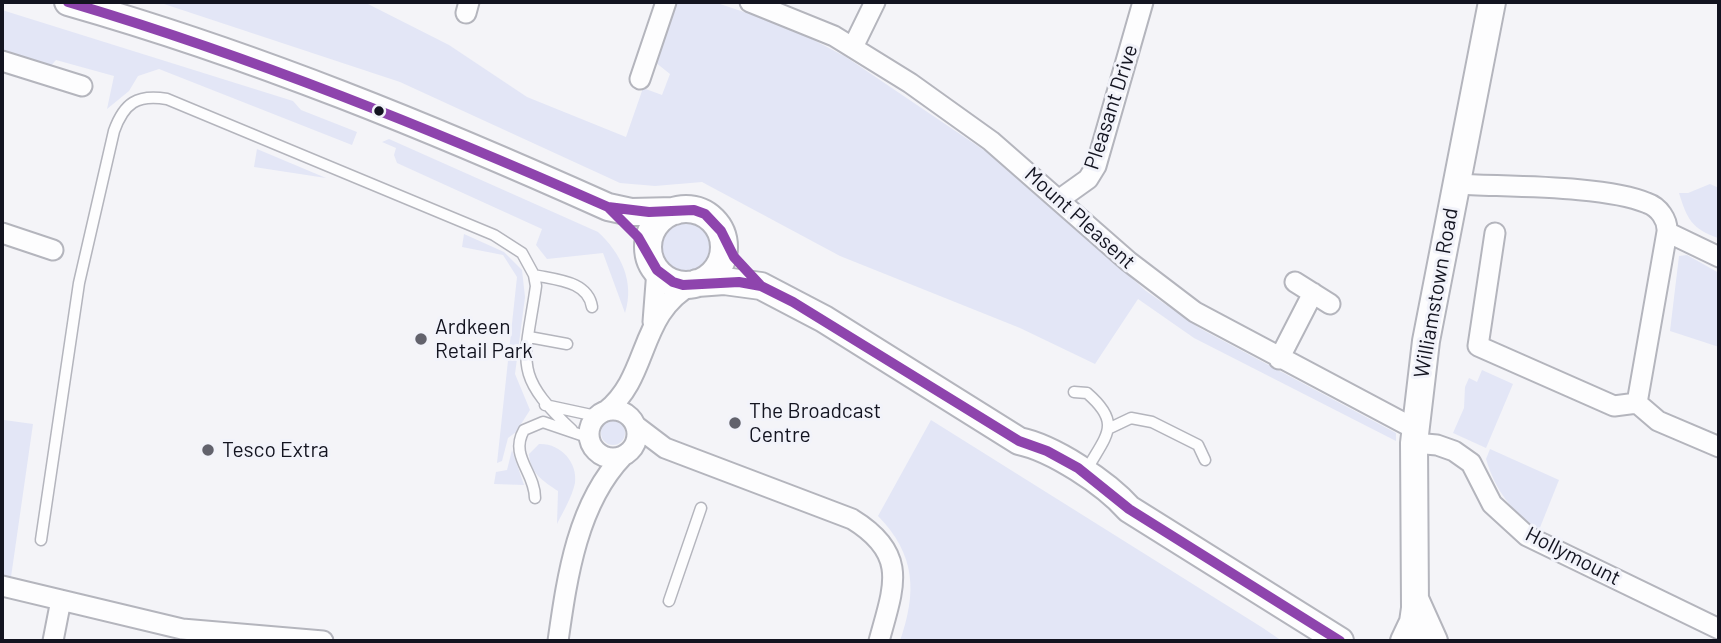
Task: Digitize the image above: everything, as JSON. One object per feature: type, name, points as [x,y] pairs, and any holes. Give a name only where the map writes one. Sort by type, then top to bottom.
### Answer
[{"type":"main road","points":[[68,2],[215,47],[377,107],[608,207],[631,212],[694,210],[705,214],[721,231],[734,257],[761,286],[824,319],[1019,441],[1037,444],[1116,495],[1129,509],[1340,641]]},
{"type":"main road","name":"Williamstown Road","points":[[1404,641],[1413,622],[1414,436],[1426,341],[1492,2]]},
{"type":"main road","points":[[608,207],[638,237],[654,265],[673,282],[695,284],[724,281],[761,286]]},
{"type":"main road","points":[[654,265],[649,246],[652,231],[662,218],[675,211]]},
{"type":"main road","points":[[695,284],[706,279],[721,263],[724,242],[721,231]]},
{"type":"main road","points":[[1019,441],[1030,459],[1051,472],[1109,506],[1129,509]]},
{"type":"main road","name":"Williamstown Road","points":[[1414,589],[1424,622],[1434,641]]},
{"type":"main road","points":[[1306,621],[1328,641]]},
{"type":"street","points":[[640,79],[666,2]]},
{"type":"street","name":"Mount Pleasent","points":[[750,2],[816,27],[853,47],[953,113],[1060,199],[1175,299],[1414,436]]},
{"type":"street","points":[[853,47],[874,2]]},
{"type":"street","name":"Pleasant Drive","points":[[1060,199],[1088,178],[1096,166],[1143,2]]},
{"type":"street","points":[[2,61],[82,86]]},
{"type":"street","points":[[1456,184],[1601,193],[1647,202],[1660,210],[1667,232],[1637,403]]},
{"type":"street","points":[[1667,232],[1719,257]]},
{"type":"street","points":[[2,233],[53,250]]},
{"type":"street","points":[[1495,233],[1478,346],[1614,406],[1637,403],[1658,421],[1719,447]]},
{"type":"street","points":[[653,323],[654,265]]},
{"type":"street","points":[[1295,282],[1330,304]]},
{"type":"street","points":[[600,485],[586,440],[590,426],[630,383],[653,323],[668,303],[695,284]]},
{"type":"street","points":[[1279,359],[1313,293]]},
{"type":"street","points":[[558,641],[573,555],[600,485],[636,440],[630,383]]},
{"type":"street","points":[[601,414],[618,410],[665,448],[852,519],[871,531],[886,547],[895,570],[879,641]]},
{"type":"street","name":"Hollymount","points":[[1414,436],[1454,451],[1471,463],[1492,504],[1527,536],[1719,629]]},
{"type":"street","points":[[586,440],[609,457],[665,448]]},
{"type":"street","points":[[2,586],[182,629],[323,641]]},
{"type":"street","points":[[53,641],[61,600]]},
{"type":"lane","points":[[41,540],[79,283],[114,131],[121,112],[133,100],[148,96],[167,99],[494,234],[522,253],[534,275],[536,286],[526,358],[528,380],[545,405],[586,440]]},
{"type":"lane","points":[[534,275],[580,286],[591,298],[592,307]]},
{"type":"lane","points":[[528,337],[567,344]]},
{"type":"lane","points":[[1074,393],[1087,394],[1103,407],[1109,416],[1110,428],[1084,474]]},
{"type":"lane","points":[[545,405],[601,414]]},
{"type":"lane","points":[[1110,428],[1131,418],[1152,422],[1198,445],[1205,460]]},
{"type":"lane","points":[[536,498],[534,485],[520,457],[520,438],[528,427],[539,422],[586,440]]},
{"type":"lane","points":[[669,601],[701,508]]},
{"type":"shaded area","points":[[158,2],[364,2],[449,45],[527,97],[626,137],[643,88],[662,95],[670,74],[655,62],[671,7],[676,2],[714,2],[789,27],[846,57],[988,153],[1030,186],[1146,291],[1201,329],[1396,433],[1396,441],[1194,338],[1138,299],[1095,364],[1020,328],[840,256],[702,182],[655,186],[620,183],[400,82]]},
{"type":"shaded area","points":[[2,10],[293,101],[301,110],[357,132],[352,145],[159,69],[138,76],[129,91],[107,109],[114,76],[56,60],[49,68],[2,55]]},
{"type":"shaded area","points":[[389,139],[598,232],[613,249],[624,269],[628,290],[625,313],[603,253],[547,259],[536,245],[542,229],[397,163],[394,155],[396,148],[382,142]]},
{"type":"shaded area","points":[[257,149],[326,178],[254,167]]},
{"type":"shaded area","points":[[1710,184],[1719,188],[1718,238],[1696,227],[1685,210],[1679,193],[1688,193]]},
{"type":"shaded area","points":[[686,222],[704,229],[711,247],[704,265],[686,272],[668,265],[661,247],[668,229]]},
{"type":"shaded area","points":[[464,234],[504,252],[522,270],[525,297],[515,374],[530,410],[516,432],[508,438],[502,461],[497,463],[517,277],[503,255],[462,247]]},
{"type":"shaded area","points":[[1687,255],[1719,273],[1719,347],[1670,331],[1679,256]]},
{"type":"shaded area","points":[[1482,370],[1513,384],[1486,448],[1453,433],[1464,408],[1465,387],[1469,378],[1477,382]]},
{"type":"shaded area","points":[[4,420],[33,424],[11,577],[2,575]]},
{"type":"shaded area","points":[[931,420],[1282,641],[900,641],[909,606],[910,575],[900,545],[878,516]]},
{"type":"shaded area","points":[[613,421],[622,424],[625,433],[622,442],[613,445],[604,442],[601,433],[604,424]]},
{"type":"shaded area","points":[[539,444],[560,450],[574,468],[574,488],[557,524],[558,491],[538,476],[530,461],[529,454]]},
{"type":"shaded area","points":[[1490,449],[1559,480],[1539,530],[1520,515],[1500,491],[1486,459]]},
{"type":"shaded area","points":[[512,450],[524,485],[494,484],[496,472],[507,470]]},
{"type":"transit line","points":[[68,2],[273,70],[475,150],[608,207],[649,212],[694,210],[705,214],[721,231],[734,257],[761,286]]},
{"type":"transit line","points":[[608,207],[638,237],[657,270],[673,282],[683,285],[739,282],[761,286],[793,302],[1019,441],[1047,451],[1078,468],[1129,509],[1340,641]]},
{"type":"place","name":"Ardkeen Retail Park","points":[[421,339]]},
{"type":"place","name":"The Broadcast Centre","points":[[735,423]]},
{"type":"place","name":"Tesco Extra","points":[[208,450]]}]
